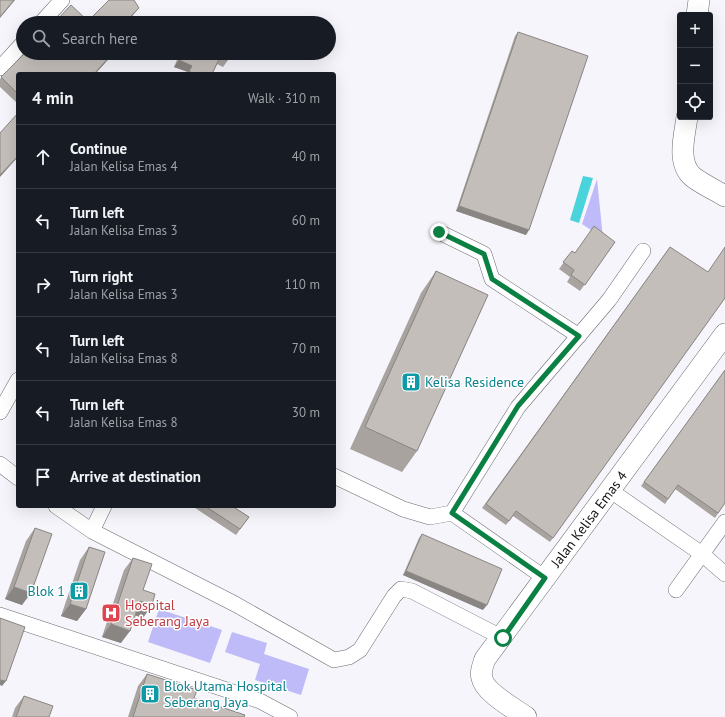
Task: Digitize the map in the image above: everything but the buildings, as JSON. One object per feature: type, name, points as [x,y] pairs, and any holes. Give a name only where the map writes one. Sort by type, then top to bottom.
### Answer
[{"type":"street","points":[[47,16],[62,0]]},
{"type":"street","points":[[697,12],[699,0]]},
{"type":"street","points":[[0,68],[16,51]]},
{"type":"street","points":[[687,120],[682,152],[686,167],[691,176],[725,196]]},
{"type":"street","points":[[439,232],[484,254],[492,279],[579,336]]},
{"type":"street","points":[[452,513],[518,406],[609,300],[643,251]]},
{"type":"street","name":"Jalan Kelisa Emas 4","points":[[526,717],[486,688],[482,678],[482,669],[485,659],[503,638],[545,578],[611,491],[725,334]]},
{"type":"street","points":[[0,412],[16,384]]},
{"type":"street","points":[[0,464],[16,476]]},
{"type":"street","points":[[336,477],[403,509],[430,517],[452,513],[545,578]]},
{"type":"street","points":[[611,491],[702,554],[725,574]]},
{"type":"street","points":[[59,508],[92,531],[235,604],[334,660],[349,657],[360,650],[394,596],[401,589],[412,591],[503,638]]},
{"type":"street","points":[[92,531],[103,508]]},
{"type":"street","points":[[676,590],[725,522]]},
{"type":"street","points":[[0,615],[260,701],[290,717]]},
{"type":"shaded area","points":[[597,179],[603,238],[582,224]]},
{"type":"shaded area","points":[[159,609],[222,630],[210,663],[148,642]]},
{"type":"shaded area","points":[[232,632],[267,643],[264,654],[309,669],[301,695],[255,680],[260,664],[225,652]]},
{"type":"water","points":[[583,176],[593,178],[579,223],[570,220]]},
{"type":"place","name":"Kelisa Residence","points":[[411,382]]},
{"type":"place","name":"Blok 1","points":[[79,591]]},
{"type":"place","name":"Hospital Seberang Jaya","points":[[111,613]]},
{"type":"place","name":"Blok Utama Hospital Seberang Jaya","points":[[150,694]]},
{"type":"route","points":[[439,232],[484,254],[492,279],[579,336],[518,406],[452,513],[545,578],[503,638]]}]
